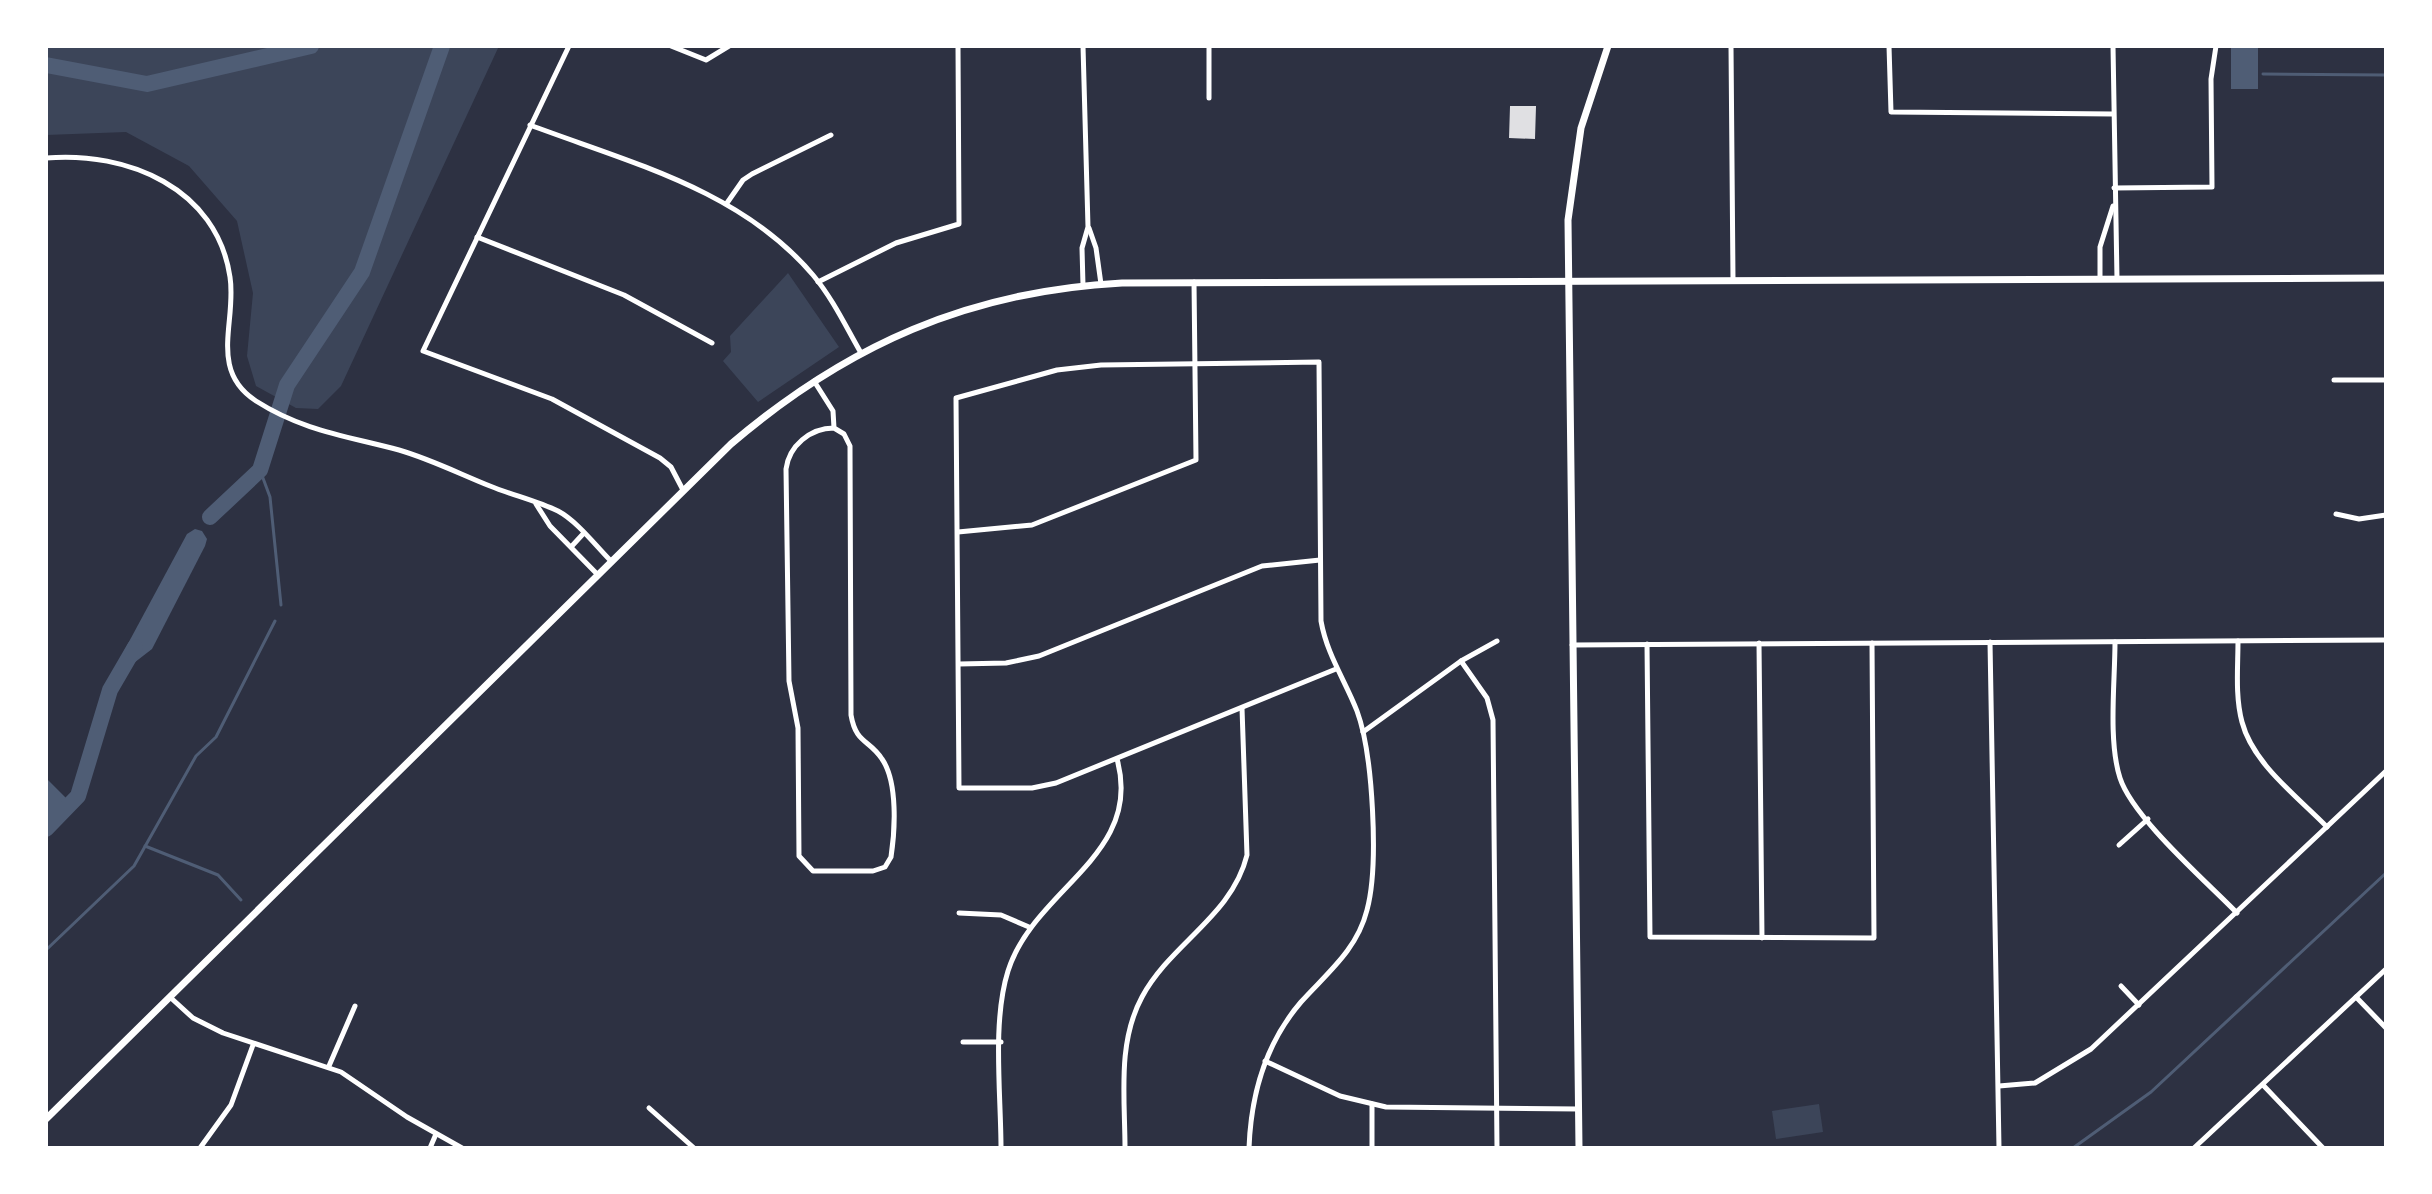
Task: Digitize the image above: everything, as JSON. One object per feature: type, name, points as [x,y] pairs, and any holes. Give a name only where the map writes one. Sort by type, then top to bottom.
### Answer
[{"type":"main road","points":[[1579,1148],[1568,281],[1571,183],[1581,128],[1608,46]]},
{"type":"main road","points":[[46,1119],[740,437],[813,380],[908,329],[971,307],[1101,284],[2386,278]]},
{"type":"street","points":[[569,46],[423,351],[552,399],[583,414],[660,458],[671,467],[684,491]]},
{"type":"street","points":[[671,46],[706,60],[729,46]]},
{"type":"street","points":[[818,282],[896,243],[959,224],[958,46]]},
{"type":"street","points":[[1083,46],[1088,227],[1082,248],[1083,285]]},
{"type":"street","points":[[1209,46],[1209,98]]},
{"type":"street","points":[[1731,46],[1733,280]]},
{"type":"street","points":[[1889,46],[1891,112],[2113,114]]},
{"type":"street","points":[[2113,46],[2117,279]]},
{"type":"street","points":[[2114,188],[2212,187],[2211,79],[2216,46]]},
{"type":"street","points":[[530,125],[679,180],[727,203],[767,230],[818,282],[861,353]]},
{"type":"street","points":[[727,203],[734,190],[752,174],[831,135]]},
{"type":"street","points":[[46,158],[113,162],[147,170],[178,189],[204,213],[224,252],[231,280],[227,362],[239,385],[254,400],[315,431],[401,451],[561,512],[611,561]]},
{"type":"street","points":[[2100,279],[2100,247],[2114,205]]},
{"type":"street","points":[[1088,227],[1096,248],[1101,284]]},
{"type":"street","points":[[477,237],[624,295],[712,343]]},
{"type":"street","points":[[958,532],[1032,525],[1196,460],[1194,282]]},
{"type":"street","points":[[1249,1148],[1252,1105],[1265,1061],[1288,1018],[1351,947],[1367,911],[1371,884],[1371,778],[1363,732],[1336,669],[1321,621],[1319,362],[1118,363],[1057,370],[956,398],[959,788],[1047,786],[1336,669]]},
{"type":"street","points":[[813,380],[833,411],[834,428]]},
{"type":"street","points":[[2334,380],[2386,380]]},
{"type":"street","points":[[825,428],[834,428],[844,434],[851,463],[851,715],[859,739],[882,758],[891,781],[892,852],[885,867],[873,871],[813,871],[804,865],[799,856],[798,728],[789,681],[786,469],[790,451],[796,444],[825,428]]},
{"type":"street","points":[[535,504],[550,526],[598,575]]},
{"type":"street","points":[[2336,514],[2359,519],[2386,515]]},
{"type":"street","points":[[571,547],[583,534]]},
{"type":"street","points":[[959,664],[1006,663],[1039,656],[1262,566],[1320,560]]},
{"type":"street","points":[[1572,645],[2386,640]]},
{"type":"street","points":[[1363,732],[1461,661],[1497,641]]},
{"type":"street","points":[[2238,641],[2239,699],[2247,736],[2262,760],[2327,827]]},
{"type":"street","points":[[1990,642],[1993,966],[1998,994],[1999,1148]]},
{"type":"street","points":[[2115,642],[2117,768],[2127,793],[2237,913]]},
{"type":"street","points":[[1759,643],[1762,938]]},
{"type":"street","points":[[1647,644],[1650,937],[1874,938],[1872,643]]},
{"type":"street","points":[[1461,661],[1487,698],[1493,720],[1497,1148]]},
{"type":"street","points":[[1125,1148],[1124,1064],[1136,1010],[1168,961],[1226,901],[1247,855],[1242,708]]},
{"type":"street","points":[[1001,1148],[1004,987],[1014,954],[1029,927],[1113,832],[1122,792],[1117,759]]},
{"type":"street","points":[[1999,1086],[2021,1086],[2045,1078],[2091,1049],[2386,771]]},
{"type":"street","points":[[2119,845],[2148,819]]},
{"type":"street","points":[[959,913],[1001,915],[1029,927]]},
{"type":"street","points":[[2194,1148],[2386,969]]},
{"type":"street","points":[[2121,986],[2139,1005]]},
{"type":"street","points":[[2356,997],[2386,1028]]},
{"type":"street","points":[[171,998],[193,1018],[253,1045],[329,1066],[462,1148]]},
{"type":"street","points":[[329,1066],[355,1006]]},
{"type":"street","points":[[963,1042],[1001,1042]]},
{"type":"street","points":[[200,1148],[231,1105],[253,1045]]},
{"type":"street","points":[[1265,1061],[1340,1096],[1372,1104],[1578,1109]]},
{"type":"street","points":[[2263,1085],[2323,1148]]},
{"type":"street","points":[[1372,1104],[1372,1148]]},
{"type":"street","points":[[649,1108],[694,1148]]},
{"type":"street","points":[[430,1148],[436,1134]]},
{"type":"shaded area","points":[[46,46],[499,46],[341,386],[318,409],[296,408],[256,386],[247,356],[253,293],[237,221],[189,166],[126,132],[46,135]]},
{"type":"shaded area","points":[[2231,46],[2258,46],[2258,89],[2231,89]]},
{"type":"shaded area","points":[[788,273],[839,347],[758,402],[723,361],[731,352],[730,336]]},
{"type":"shaded area","points":[[195,529],[202,531],[207,539],[205,546],[152,649],[130,666],[122,662],[124,651],[187,534]]},
{"type":"shaded area","points":[[46,778],[68,800],[46,823]]},
{"type":"shaded area","points":[[1819,1104],[1823,1132],[1776,1139],[1772,1111]]},
{"type":"building","points":[[1510,106],[1536,106],[1535,139],[1509,138]]},
{"type":"waterway","points":[[46,65],[147,84],[311,46]]},
{"type":"waterway","points":[[210,517],[260,470],[287,385],[362,272],[442,46]]},
{"type":"waterway","points":[[2263,74],[2386,75]]},
{"type":"waterway","points":[[260,470],[270,497],[281,605]]},
{"type":"waterway","points":[[46,950],[134,866],[196,756],[216,737],[275,621]]},
{"type":"waterway","points":[[46,829],[78,796],[110,690],[135,647]]},
{"type":"waterway","points":[[145,846],[218,875],[241,900]]},
{"type":"waterway","points":[[2073,1148],[2151,1092],[2386,873]]}]
